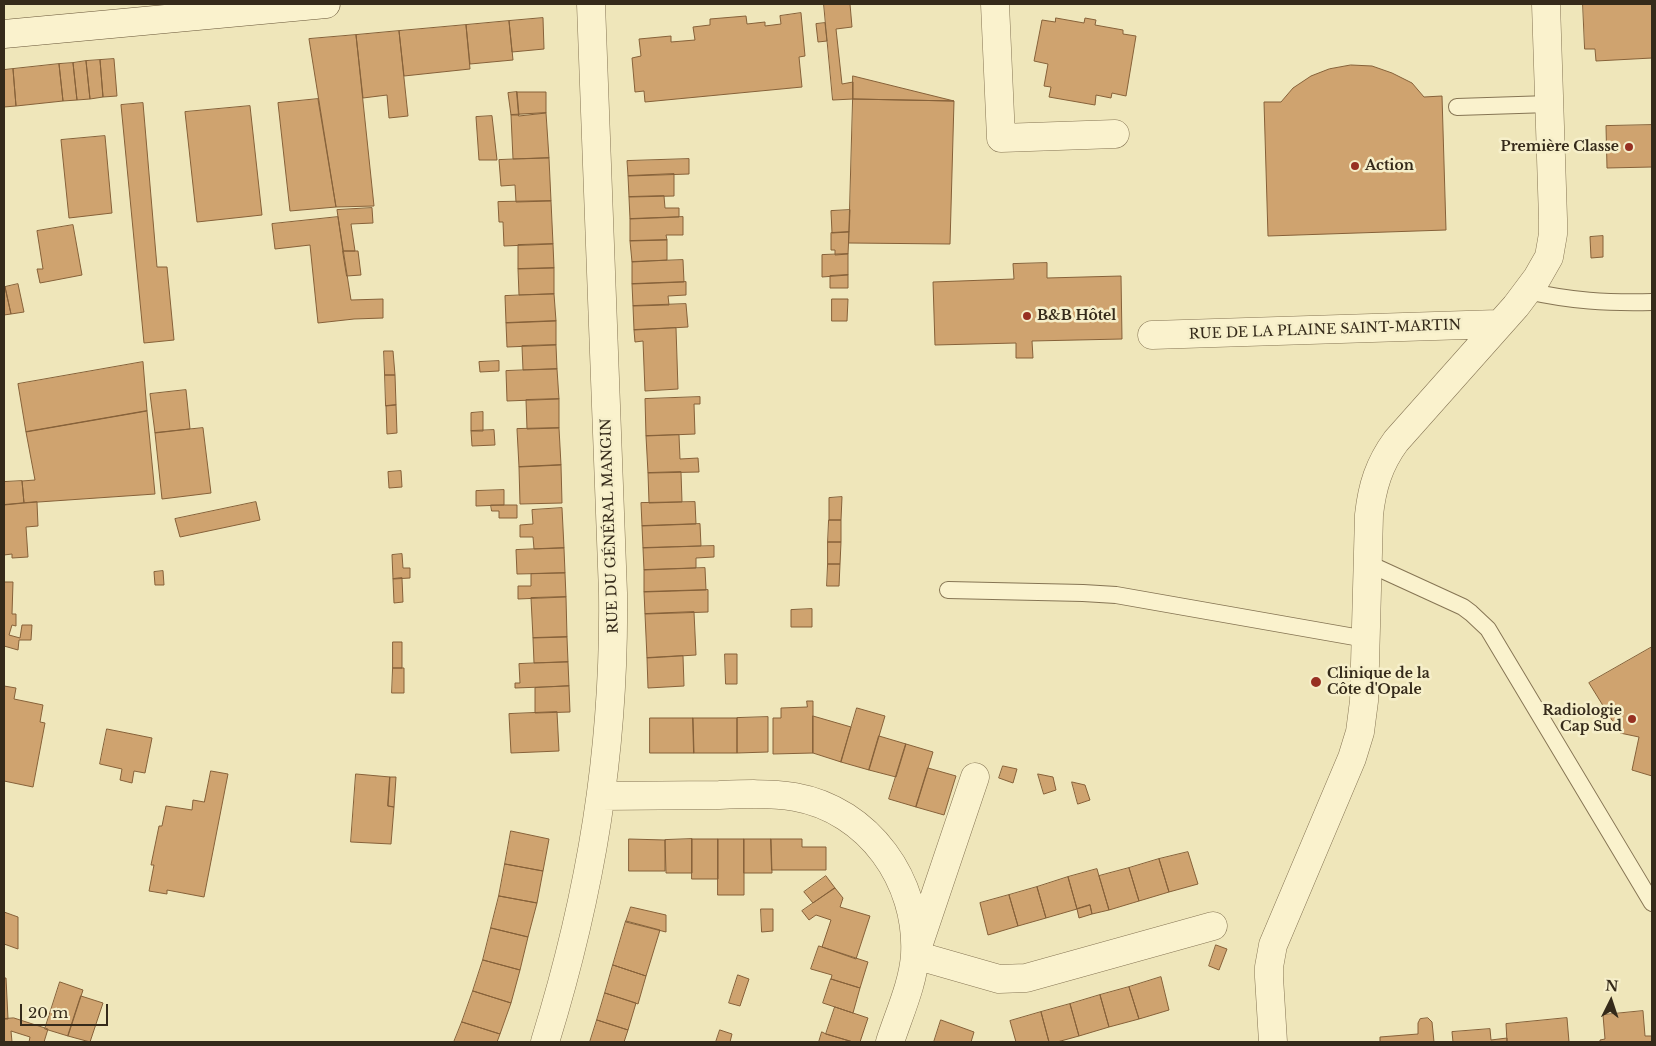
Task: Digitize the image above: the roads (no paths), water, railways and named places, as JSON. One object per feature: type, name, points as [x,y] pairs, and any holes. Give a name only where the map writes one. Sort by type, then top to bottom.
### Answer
[{"type":"street","points":[[4,34],[326,4]]},
{"type":"street","name":"RUE DU GÉNÉRAL MANGIN","points":[[545,1042],[582,908],[592,855],[608,741],[612,671],[613,593],[591,4]]},
{"type":"street","points":[[995,4],[1001,138],[1115,134]]},
{"type":"street","points":[[1273,1042],[1269,977],[1273,945],[1357,745],[1362,719],[1370,500],[1376,476],[1381,464],[1396,441],[1527,291],[1544,268],[1552,246],[1553,218],[1546,4]]},
{"type":"street","name":"RUE DE LA PLAINE SAINT-MARTIN","points":[[1152,335],[1498,324]]},
{"type":"street","points":[[890,1042],[908,988],[915,955],[975,777]]},
{"type":"street","points":[[601,796],[781,795],[798,797],[832,809],[857,824],[868,834],[879,846],[897,873],[904,886],[912,912],[915,955]]},
{"type":"street","points":[[915,955],[988,977],[1009,980],[1026,978],[1213,926]]},
{"type":"lane","points":[[1457,107],[1549,104]]},
{"type":"lane","points":[[1527,291],[1580,301],[1652,302]]},
{"type":"lane","points":[[1367,564],[1463,607],[1488,629],[1652,903]]},
{"type":"lane","points":[[948,590],[1116,595],[1366,639]]},
{"type":"place","name":"Première Classe","points":[[1629,147]]},
{"type":"place","name":"Action","points":[[1355,166]]},
{"type":"place","name":"B&B Hôtel","points":[[1027,316]]},
{"type":"place","name":"Clinique de la Côte d'Opale","points":[[1316,682]]},
{"type":"place","name":"Radiologie Cap Sud","points":[[1632,719]]}]
